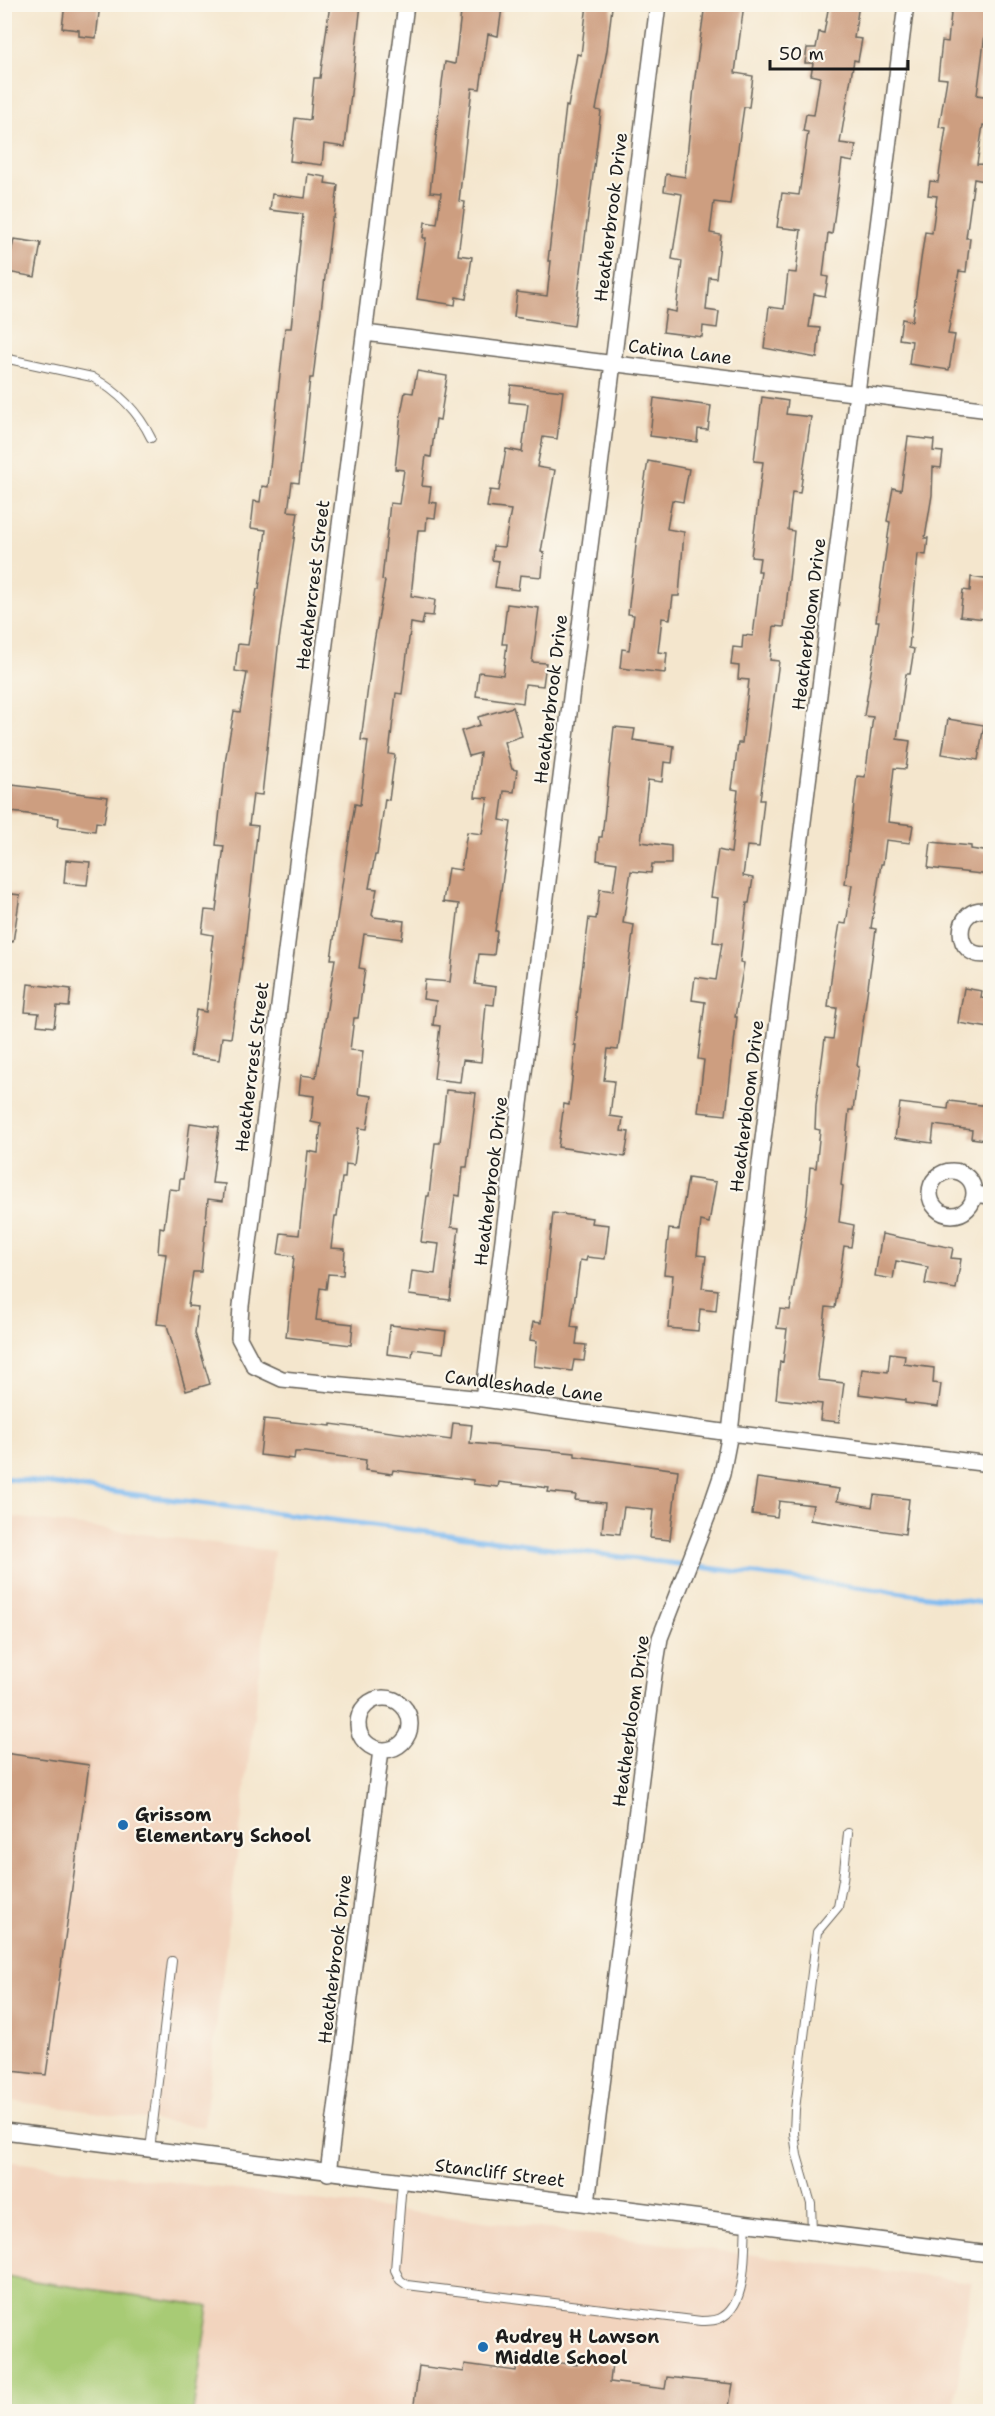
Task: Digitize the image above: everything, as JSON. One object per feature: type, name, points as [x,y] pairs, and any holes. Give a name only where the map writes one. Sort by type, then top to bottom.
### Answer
[{"type":"street","name":"Heathercrest Street","points":[[258,1170],[406,4]]},
{"type":"street","name":"Heatherbrook Drive","points":[[483,1399],[658,4]]},
{"type":"street","name":"Heatherbloom Drive","points":[[587,2203],[660,1638],[722,1474],[730,1433],[759,1171],[906,4]]},
{"type":"street","name":"Catina Lane","points":[[365,333],[990,410]]},
{"type":"street","points":[[990,911],[979,910],[973,913],[963,923],[961,930],[964,945],[969,950],[976,954],[990,954]]},
{"type":"street","name":"Candleshade Lane","points":[[258,1170],[239,1338],[254,1366],[282,1379],[483,1399],[730,1433],[990,1464]]},
{"type":"street","points":[[974,1194],[990,1196]]},
{"type":"street","name":"Heatherbrook Drive","points":[[328,2173],[381,1750]]},
{"type":"street","name":"Stancliff Street","points":[[4,2132],[990,2254]]},
{"type":"lane","points":[[4,358],[92,378],[105,384],[130,406],[143,422],[151,438]]},
{"type":"lane","points":[[812,2231],[812,2204],[797,2155],[794,2133],[795,2109],[817,1932],[838,1907],[848,1833]]},
{"type":"lane","points":[[150,2150],[172,1961]]},
{"type":"lane","points":[[402,2182],[395,2270],[400,2280],[407,2285],[701,2322],[724,2317],[734,2306],[741,2291],[746,2223]]},
{"type":"shaded area","name":"Grissom Elementary School","points":[[5,1516],[274,1551],[204,2127],[5,2100]]},
{"type":"shaded area","name":"Audrey H Lawson Middle School","points":[[5,2161],[971,2282],[954,2411],[5,2412]]},
{"type":"green space","points":[[5,2277],[209,2306],[193,2411],[40,2412],[5,2407]]},
{"type":"building","points":[[65,4],[100,4],[96,38],[79,36],[79,30],[62,28]]},
{"type":"building","points":[[330,4],[361,4],[345,147],[324,144],[322,165],[290,161],[295,118],[310,120],[314,78],[320,78]]},
{"type":"building","points":[[462,4],[491,4],[490,7],[502,8],[498,36],[488,34],[480,89],[472,88],[459,201],[465,202],[458,255],[472,257],[466,299],[456,297],[455,305],[417,299],[426,238],[423,238],[425,222],[437,224],[441,193],[430,192],[442,83],[445,62],[455,64]]},
{"type":"building","points":[[587,4],[612,7],[596,110],[601,111],[574,326],[514,317],[517,292],[547,296],[551,261],[548,261],[566,106],[568,107],[577,54],[581,55]]},
{"type":"building","points":[[705,4],[744,4],[735,73],[753,76],[749,107],[744,107],[730,204],[714,202],[710,233],[721,235],[716,278],[709,277],[706,310],[719,312],[717,328],[703,326],[702,337],[663,332],[666,310],[676,312],[682,261],[672,259],[682,194],[664,191],[666,174],[685,177]]},
{"type":"building","points":[[829,4],[859,4],[854,38],[862,39],[858,61],[854,60],[840,143],[856,145],[853,162],[842,160],[832,234],[828,233],[823,276],[828,277],[825,296],[814,294],[809,327],[820,328],[817,358],[764,348],[769,307],[784,309],[788,272],[796,273],[801,230],[777,227],[782,193],[799,195],[808,132],[803,131],[806,114],[814,115],[820,77],[811,75],[813,63],[805,63],[807,48],[816,48],[819,32],[824,33]]},
{"type":"building","points":[[952,4],[989,4],[977,95],[990,97],[990,126],[983,125],[977,164],[990,165],[990,182],[974,179],[966,238],[970,238],[966,272],[959,271],[948,334],[955,335],[949,370],[909,364],[912,341],[899,339],[902,319],[912,321],[925,232],[932,233],[937,196],[928,195],[930,181],[938,182],[946,128],[939,127],[947,79],[938,78],[942,41],[948,42]]},
{"type":"building","points":[[308,174],[326,177],[325,183],[338,185],[313,378],[310,378],[299,483],[292,482],[288,511],[298,512],[278,648],[262,795],[253,794],[249,825],[258,826],[245,942],[231,1038],[222,1037],[219,1060],[190,1056],[196,1010],[206,1012],[213,951],[211,950],[213,935],[202,933],[205,910],[216,911],[224,846],[216,845],[226,756],[234,711],[240,712],[247,673],[235,671],[238,644],[248,645],[257,589],[259,589],[266,530],[251,528],[254,501],[260,502],[262,486],[268,487],[285,328],[291,328],[303,214],[270,210],[272,194],[305,198]]},
{"type":"building","points":[[14,239],[41,243],[35,277],[7,272]]},
{"type":"building","points":[[417,371],[447,376],[440,420],[436,419],[431,457],[426,456],[422,486],[431,487],[429,502],[437,503],[435,518],[427,517],[426,530],[418,530],[411,596],[435,600],[433,616],[424,615],[422,625],[411,623],[402,694],[396,693],[389,754],[395,755],[389,800],[385,799],[377,855],[375,855],[369,888],[377,889],[372,915],[374,917],[404,921],[402,939],[364,934],[359,968],[365,969],[358,1018],[354,1018],[350,1050],[363,1051],[358,1094],[372,1096],[367,1129],[359,1128],[354,1165],[346,1164],[337,1216],[335,1216],[331,1248],[345,1249],[343,1275],[328,1274],[326,1289],[320,1288],[316,1320],[353,1324],[351,1345],[286,1337],[294,1256],[278,1254],[281,1233],[299,1235],[308,1151],[318,1153],[321,1124],[311,1122],[314,1096],[299,1094],[301,1075],[316,1077],[335,959],[331,959],[346,858],[355,804],[360,805],[368,741],[361,740],[385,581],[382,580],[390,503],[399,504],[404,470],[395,469],[401,413],[405,392],[413,393]]},
{"type":"building","points":[[511,385],[563,391],[557,439],[543,437],[537,467],[555,470],[541,552],[544,553],[542,577],[520,575],[518,590],[495,587],[499,561],[492,560],[493,546],[504,547],[511,510],[487,507],[490,490],[499,491],[506,449],[522,452],[528,404],[509,402]]},
{"type":"building","points":[[762,397],[788,401],[786,414],[811,417],[800,493],[792,492],[788,530],[794,531],[784,627],[774,626],[770,660],[779,661],[760,800],[764,800],[759,847],[747,846],[743,876],[753,878],[749,903],[747,903],[740,962],[744,963],[735,1017],[737,1017],[726,1115],[698,1112],[704,1060],[698,1059],[705,1002],[692,1000],[695,977],[716,980],[722,943],[713,942],[718,898],[711,897],[718,850],[731,853],[738,790],[732,789],[738,743],[742,743],[749,680],[738,679],[739,666],[731,665],[733,647],[742,648],[743,635],[753,636],[761,571],[758,571],[760,558],[751,557],[763,462],[754,461]]},
{"type":"building","points":[[654,398],[711,406],[708,430],[698,429],[697,442],[650,436]]},
{"type":"building","points":[[908,437],[934,440],[933,451],[943,452],[941,468],[933,467],[932,495],[925,538],[928,538],[926,555],[918,554],[909,648],[914,649],[910,674],[906,674],[897,739],[910,741],[906,769],[894,768],[888,822],[913,825],[910,843],[886,840],[883,864],[881,864],[871,928],[876,929],[857,1066],[859,1067],[853,1110],[849,1110],[841,1185],[843,1186],[839,1222],[854,1225],[851,1247],[844,1246],[835,1308],[826,1307],[818,1376],[819,1380],[844,1383],[839,1422],[820,1420],[822,1404],[776,1399],[780,1361],[783,1362],[787,1329],[777,1328],[780,1309],[790,1310],[807,1203],[810,1167],[816,1168],[820,1130],[815,1129],[816,1105],[825,1038],[833,1039],[837,1008],[828,1007],[832,972],[840,923],[846,924],[852,885],[845,884],[857,776],[865,777],[873,717],[864,716],[879,621],[876,621],[890,522],[887,521],[893,488],[901,490]]},
{"type":"building","points":[[648,461],[689,469],[683,502],[672,500],[667,529],[684,532],[679,596],[673,596],[670,619],[662,618],[658,652],[667,653],[665,673],[620,668],[622,649],[629,650],[634,615],[628,614]]},
{"type":"building","points":[[971,577],[990,580],[990,609],[986,609],[985,619],[960,616],[963,590],[970,591]]},
{"type":"building","points":[[507,604],[539,608],[532,662],[546,663],[543,686],[525,684],[523,703],[476,696],[479,672],[503,675],[507,644],[502,644]]},
{"type":"building","points":[[513,707],[522,736],[504,742],[512,769],[517,770],[514,792],[504,791],[500,820],[511,822],[495,931],[497,931],[494,955],[479,954],[475,984],[496,987],[494,1005],[486,1004],[481,1062],[463,1060],[460,1082],[434,1079],[440,1026],[433,1025],[436,1001],[423,999],[425,980],[450,982],[459,904],[443,902],[448,868],[461,870],[467,832],[482,834],[488,798],[475,797],[480,753],[469,756],[461,731],[480,725],[478,717]]},
{"type":"building","points":[[948,719],[984,725],[978,760],[942,754]]},
{"type":"building","points":[[614,727],[635,729],[633,740],[674,746],[672,763],[664,762],[662,782],[648,780],[641,842],[671,846],[671,864],[652,864],[651,873],[631,871],[623,923],[634,925],[618,1050],[608,1049],[604,1080],[614,1081],[610,1116],[623,1118],[621,1131],[629,1132],[625,1157],[558,1147],[564,1104],[569,1105],[589,918],[596,919],[600,889],[613,891],[617,863],[597,860],[599,837],[602,837]]},
{"type":"building","points":[[4,784],[108,797],[104,823],[96,822],[95,831],[58,826],[59,818],[4,811]]},
{"type":"building","points":[[931,842],[971,846],[971,849],[990,852],[990,875],[928,868]]},
{"type":"building","points":[[66,860],[90,862],[87,885],[64,883]]},
{"type":"building","points":[[4,893],[20,895],[13,942],[4,941]]},
{"type":"building","points":[[28,984],[71,989],[69,1007],[57,1006],[54,1027],[37,1025],[39,1013],[25,1012]]},
{"type":"building","points":[[964,988],[982,991],[981,998],[990,1000],[990,1028],[958,1023]]},
{"type":"building","points":[[446,1090],[476,1093],[467,1167],[463,1167],[460,1196],[455,1195],[451,1227],[459,1228],[450,1300],[409,1295],[412,1271],[435,1274],[439,1244],[421,1242],[435,1143],[440,1143]]},
{"type":"building","points":[[949,1101],[989,1106],[985,1140],[971,1138],[972,1130],[934,1125],[932,1143],[895,1138],[900,1103],[948,1109]]},
{"type":"building","points":[[190,1123],[219,1127],[212,1183],[225,1184],[223,1201],[208,1199],[201,1272],[193,1272],[188,1306],[198,1307],[195,1333],[210,1384],[186,1391],[167,1325],[157,1324],[166,1254],[158,1253],[160,1227],[164,1228],[169,1189],[179,1190],[180,1179],[183,1179]]},
{"type":"building","points":[[688,1178],[716,1182],[709,1223],[701,1221],[697,1255],[706,1256],[702,1288],[718,1290],[716,1311],[700,1309],[698,1331],[668,1328],[673,1275],[664,1274],[669,1229],[679,1230]]},
{"type":"building","points":[[553,1213],[592,1218],[591,1223],[609,1225],[605,1259],[587,1257],[586,1261],[580,1260],[571,1327],[578,1328],[576,1344],[586,1345],[584,1361],[574,1360],[572,1371],[534,1366],[537,1341],[530,1340],[533,1322],[541,1323]]},
{"type":"building","points":[[882,1234],[953,1248],[951,1258],[961,1259],[956,1289],[925,1284],[928,1267],[896,1261],[893,1279],[875,1276]]},
{"type":"building","points":[[390,1325],[446,1331],[443,1353],[413,1349],[412,1357],[387,1354]]},
{"type":"building","points":[[890,1353],[905,1355],[904,1364],[934,1368],[933,1383],[941,1384],[938,1407],[859,1394],[862,1369],[888,1372]]},
{"type":"building","points":[[264,1419],[331,1426],[331,1424],[451,1440],[453,1423],[472,1425],[470,1443],[575,1453],[575,1456],[678,1470],[670,1540],[650,1538],[653,1510],[624,1507],[620,1534],[602,1532],[605,1503],[575,1500],[576,1495],[548,1492],[549,1488],[499,1482],[498,1487],[473,1484],[473,1480],[393,1470],[392,1474],[365,1470],[366,1460],[306,1452],[295,1452],[294,1459],[260,1455]]},
{"type":"building","points":[[757,1478],[839,1489],[837,1501],[872,1507],[874,1495],[909,1499],[905,1534],[810,1520],[813,1505],[779,1501],[777,1517],[752,1514]]},
{"type":"building","points":[[4,1753],[89,1765],[46,2075],[4,2070]]},
{"type":"building","points":[[577,2359],[612,2364],[610,2382],[665,2389],[667,2377],[733,2384],[728,2412],[413,2412],[419,2366],[464,2372],[465,2364],[516,2371],[517,2364],[536,2366],[537,2360],[577,2365]]},
{"type":"waterway","points":[[4,1478],[990,1604]]},
{"type":"place","name":"Grissom Elementary School","points":[[123,1825]]},
{"type":"place","name":"Audrey H Lawson Middle School","points":[[483,2347]]}]
